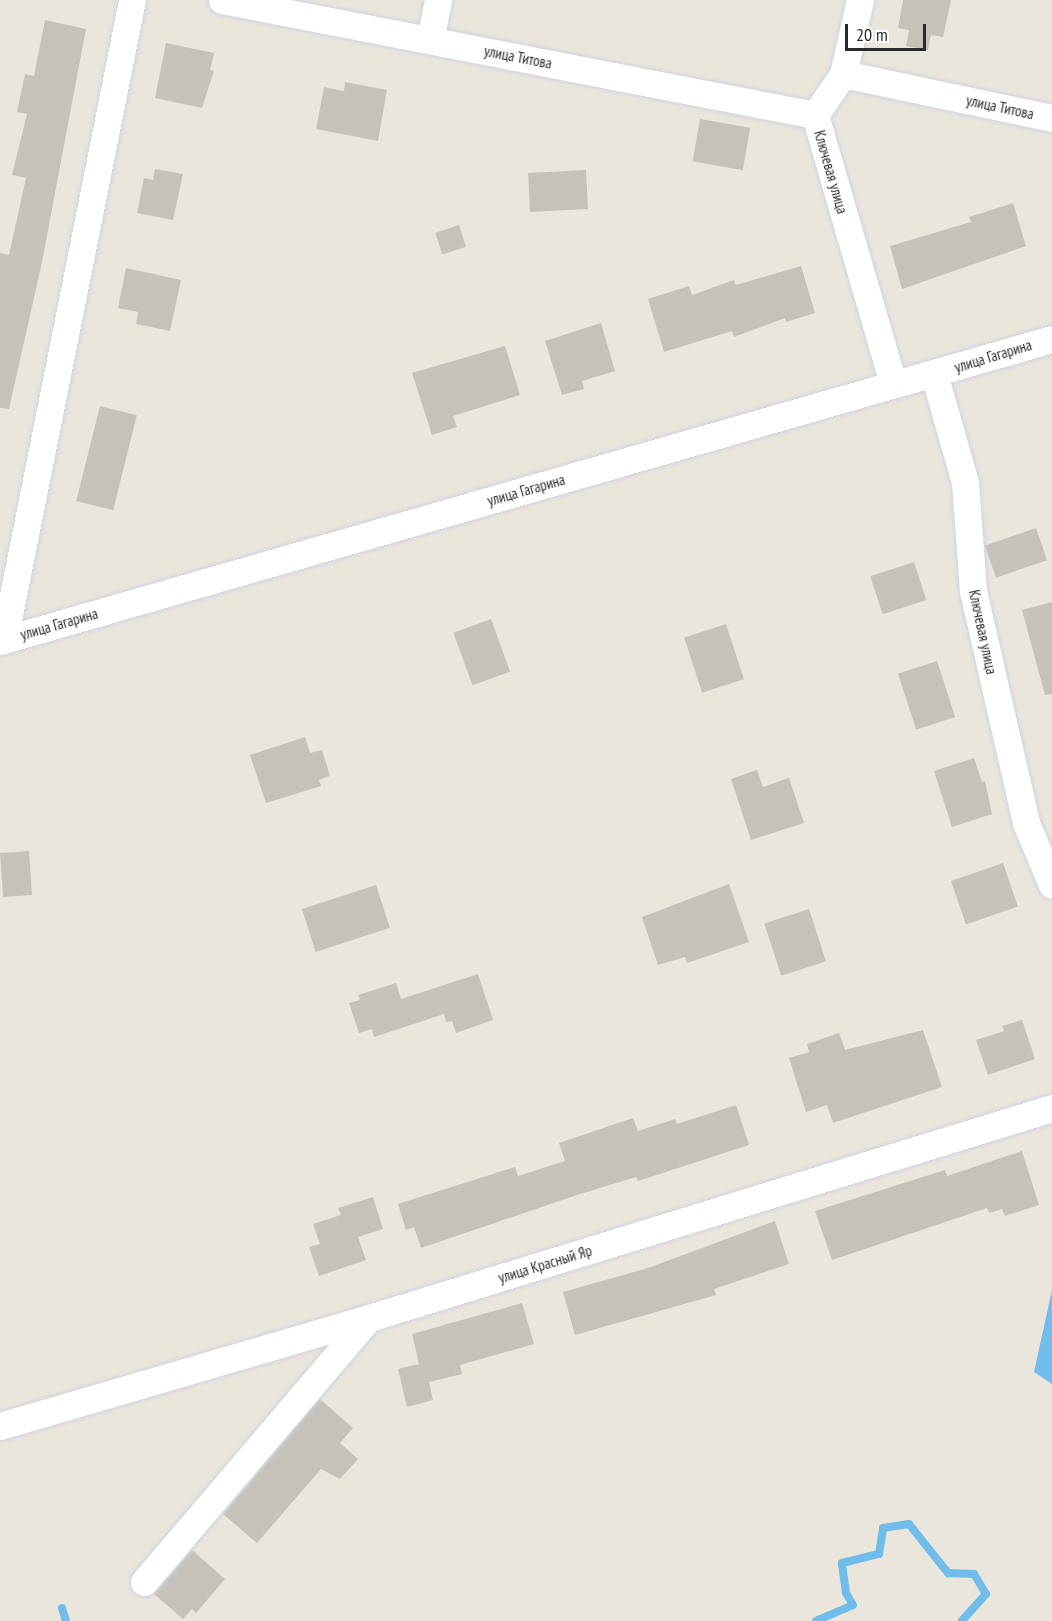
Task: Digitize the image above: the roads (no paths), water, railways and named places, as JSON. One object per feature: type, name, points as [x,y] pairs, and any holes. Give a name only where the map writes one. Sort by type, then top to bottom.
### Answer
[{"type":"street","points":[[2,641],[132,0]]},
{"type":"street","name":"улица Титова","points":[[222,0],[814,115]]},
{"type":"street","points":[[430,40],[438,0]]},
{"type":"street","name":"Ключевая улица","points":[[860,0],[843,74],[814,115],[893,384]]},
{"type":"street","name":"улица Титова","points":[[843,74],[1052,118]]},
{"type":"street","name":"улица Гагарина","points":[[2,641],[1052,339]]},
{"type":"street","name":"Ключевая улица","points":[[934,374],[964,482],[973,591],[1026,823],[1051,875]]},
{"type":"street","name":"улица Красный Яр","points":[[0,1426],[369,1318],[1052,1108]]},
{"type":"street","points":[[144,1582],[369,1318]]},
{"type":"water","points":[[1052,1290],[1052,1384],[1034,1372]]},
{"type":"waterway","points":[[816,1621],[853,1605],[846,1593],[842,1563],[879,1554],[883,1528],[909,1524],[948,1573],[974,1574],[986,1594],[962,1621]]},
{"type":"waterway","points":[[62,1608],[66,1621]]}]
